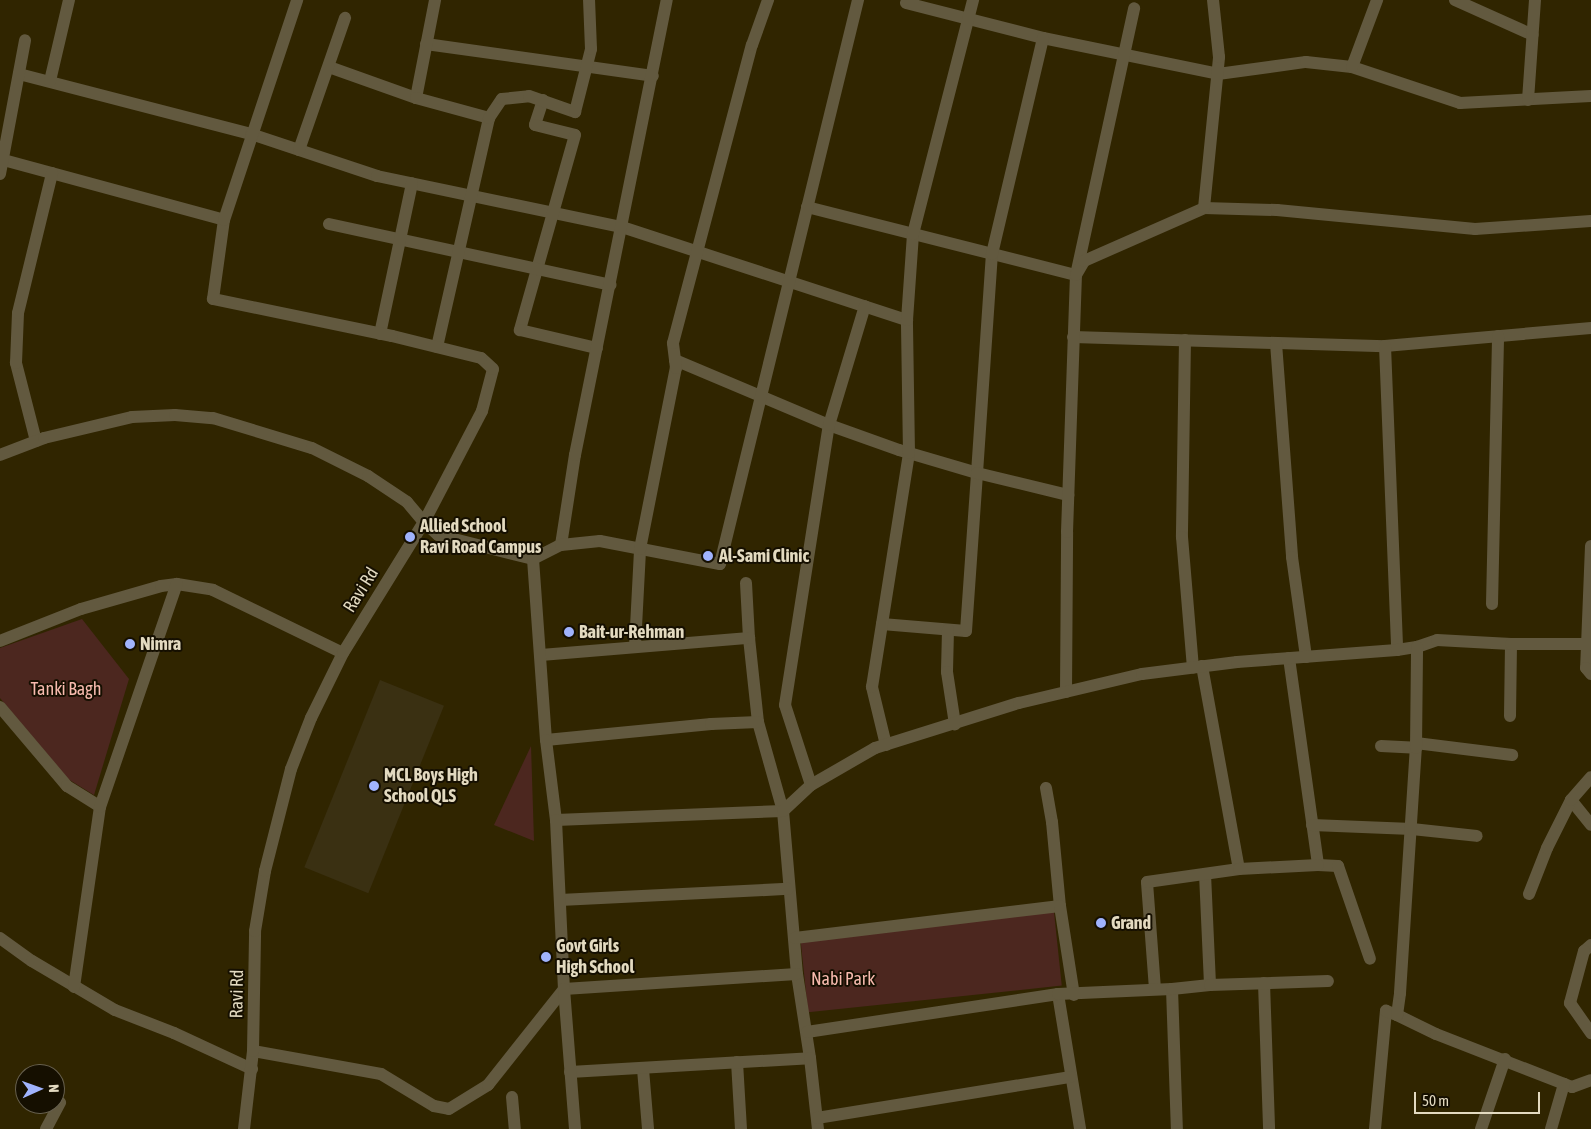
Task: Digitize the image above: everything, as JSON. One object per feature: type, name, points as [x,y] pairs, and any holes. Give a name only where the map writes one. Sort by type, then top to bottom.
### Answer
[{"type":"street","points":[[50,81],[69,0]]},
{"type":"street","points":[[297,0],[224,220],[213,299],[437,347],[489,118],[502,99],[529,96],[575,112],[591,48],[589,0]]},
{"type":"street","points":[[416,98],[434,0]]},
{"type":"street","points":[[561,545],[575,455],[667,0]]},
{"type":"street","points":[[635,646],[640,549],[676,368],[673,343],[752,45],[768,0]]},
{"type":"street","points":[[0,455],[36,441],[132,417],[175,415],[213,418],[312,448],[368,476],[407,502],[438,535],[533,559],[561,545],[600,541],[720,564],[858,0]]},
{"type":"street","points":[[886,745],[872,687],[909,454],[907,320],[913,234],[973,0]]},
{"type":"street","points":[[1204,208],[1220,57],[1214,0]]},
{"type":"street","points":[[1352,67],[1377,0]]},
{"type":"street","points":[[1454,0],[1533,35]]},
{"type":"street","points":[[1528,100],[1535,0]]},
{"type":"street","points":[[906,3],[1043,38],[1218,74],[1306,62],[1352,67],[1460,102],[1591,96]]},
{"type":"street","points":[[1066,692],[1068,495],[1076,275],[1134,8]]},
{"type":"street","points":[[299,150],[345,18]]},
{"type":"street","points":[[882,624],[966,632],[992,254],[1043,38]]},
{"type":"street","points":[[0,174],[26,40]]},
{"type":"street","points":[[426,44],[653,76]]},
{"type":"street","points":[[328,67],[416,98],[489,118]]},
{"type":"street","points":[[19,74],[251,134],[377,176],[472,194],[622,227],[907,320]]},
{"type":"street","points":[[543,100],[535,125],[575,135],[520,330],[597,348]]},
{"type":"street","points":[[2,160],[224,220]]},
{"type":"street","points":[[36,441],[16,363],[18,313],[52,173]]},
{"type":"street","points":[[380,334],[412,183]]},
{"type":"street","points":[[807,207],[1076,275]]},
{"type":"street","points":[[1076,275],[1084,261],[1204,208],[1277,210],[1475,228],[1591,221]]},
{"type":"street","points":[[329,224],[610,285]]},
{"type":"street","points":[[812,786],[785,705],[829,425],[865,306]]},
{"type":"street","points":[[1073,337],[1385,346],[1591,328]]},
{"type":"street","points":[[1492,604],[1498,336]]},
{"type":"street","points":[[1185,340],[1182,537],[1198,667],[1239,869]]},
{"type":"street","points":[[1276,343],[1292,557],[1306,657]]},
{"type":"street","points":[[1385,346],[1397,650]]},
{"type":"street","name":"Ravi Rd","points":[[244,1129],[253,1051],[255,931],[265,871],[291,769],[311,718],[343,654],[424,522],[482,411],[493,369],[481,358],[437,347]]},
{"type":"street","points":[[675,360],[829,425],[909,454],[1068,495]]},
{"type":"street","points":[[1591,546],[1589,644],[1586,668],[1591,674]]},
{"type":"street","points":[[533,559],[542,655],[546,740],[556,820],[564,989],[575,1129]]},
{"type":"street","points":[[746,583],[749,638],[758,722],[783,811],[788,889],[795,938],[797,974],[807,1032],[817,1124],[1071,1077]]},
{"type":"street","points":[[0,641],[82,609],[161,586],[178,584],[213,590],[343,654]]},
{"type":"street","points":[[74,987],[100,807],[178,584]]},
{"type":"street","points":[[948,630],[947,672],[955,724]]},
{"type":"street","points":[[542,655],[749,638]]},
{"type":"street","points":[[556,820],[783,811],[812,786],[875,748],[1019,703],[1142,674],[1290,658],[1397,650],[1417,647],[1437,640],[1511,644],[1589,644]]},
{"type":"street","points":[[1510,716],[1511,644]]},
{"type":"street","points":[[1397,1015],[1412,829],[1416,745],[1417,647]]},
{"type":"street","points":[[1290,658],[1318,865]]},
{"type":"street","points":[[0,707],[68,786],[100,807]]},
{"type":"street","points":[[546,740],[711,724],[758,722]]},
{"type":"street","points":[[1381,746],[1416,745],[1512,755]]},
{"type":"street","points":[[1529,894],[1547,848],[1571,800],[1591,777]]},
{"type":"street","points":[[1046,788],[1052,822],[1060,906],[1074,995]]},
{"type":"street","points":[[1571,800],[1591,825]]},
{"type":"street","points":[[1312,825],[1412,829],[1477,836]]},
{"type":"street","points":[[1155,989],[1148,882],[1239,869],[1318,865],[1338,866],[1370,959]]},
{"type":"street","points":[[1206,874],[1210,985]]},
{"type":"street","points":[[560,900],[788,889]]},
{"type":"street","points":[[795,938],[1060,906]]},
{"type":"street","points":[[0,938],[74,987],[114,1010],[174,1034],[252,1069]]},
{"type":"street","points":[[1591,945],[1584,951],[1570,1003],[1591,1033]]},
{"type":"street","points":[[253,1051],[381,1074],[434,1106],[449,1109],[488,1085],[564,989],[797,974]]},
{"type":"street","points":[[807,1032],[1058,994],[1074,995],[1210,985],[1328,981]]},
{"type":"street","points":[[1264,983],[1269,1129]]},
{"type":"street","points":[[1172,989],[1177,1129]]},
{"type":"street","points":[[1058,994],[1080,1129]]},
{"type":"street","points":[[1375,1129],[1386,1011],[1436,1034],[1505,1059],[1572,1087],[1591,1080]]},
{"type":"street","points":[[570,1072],[810,1058]]},
{"type":"street","points":[[1481,1129],[1505,1059]]},
{"type":"street","points":[[737,1062],[741,1129]]},
{"type":"street","points":[[643,1069],[648,1129]]},
{"type":"street","points":[[1551,1129],[1564,1084]]},
{"type":"street","points":[[512,1097],[515,1129]]},
{"type":"street","points":[[46,1129],[54,1114]]},
{"type":"shaded area","name":"MCL Boys High School QLS","points":[[380,680],[444,706],[368,893],[304,867]]},
{"type":"green space","name":"Tanki Bagh","points":[[82,619],[129,679],[94,795],[68,779],[0,698],[0,648]]},
{"type":"green space","points":[[531,746],[534,841],[494,825]]},
{"type":"green space","name":"Nabi Park","points":[[1054,912],[1062,986],[808,1012],[800,939]]},
{"type":"place","name":"Allied School Ravi Road Campus","points":[[410,537]]},
{"type":"place","name":"Al-Sami Clinic","points":[[708,556]]},
{"type":"place","name":"Bait-ur-Rehman","points":[[569,632]]},
{"type":"place","name":"Nimra","points":[[130,644]]},
{"type":"place","name":"MCL Boys High School QLS","points":[[374,786]]},
{"type":"place","name":"Grand","points":[[1101,923]]},
{"type":"place","name":"Govt Girls High School","points":[[546,957]]}]
